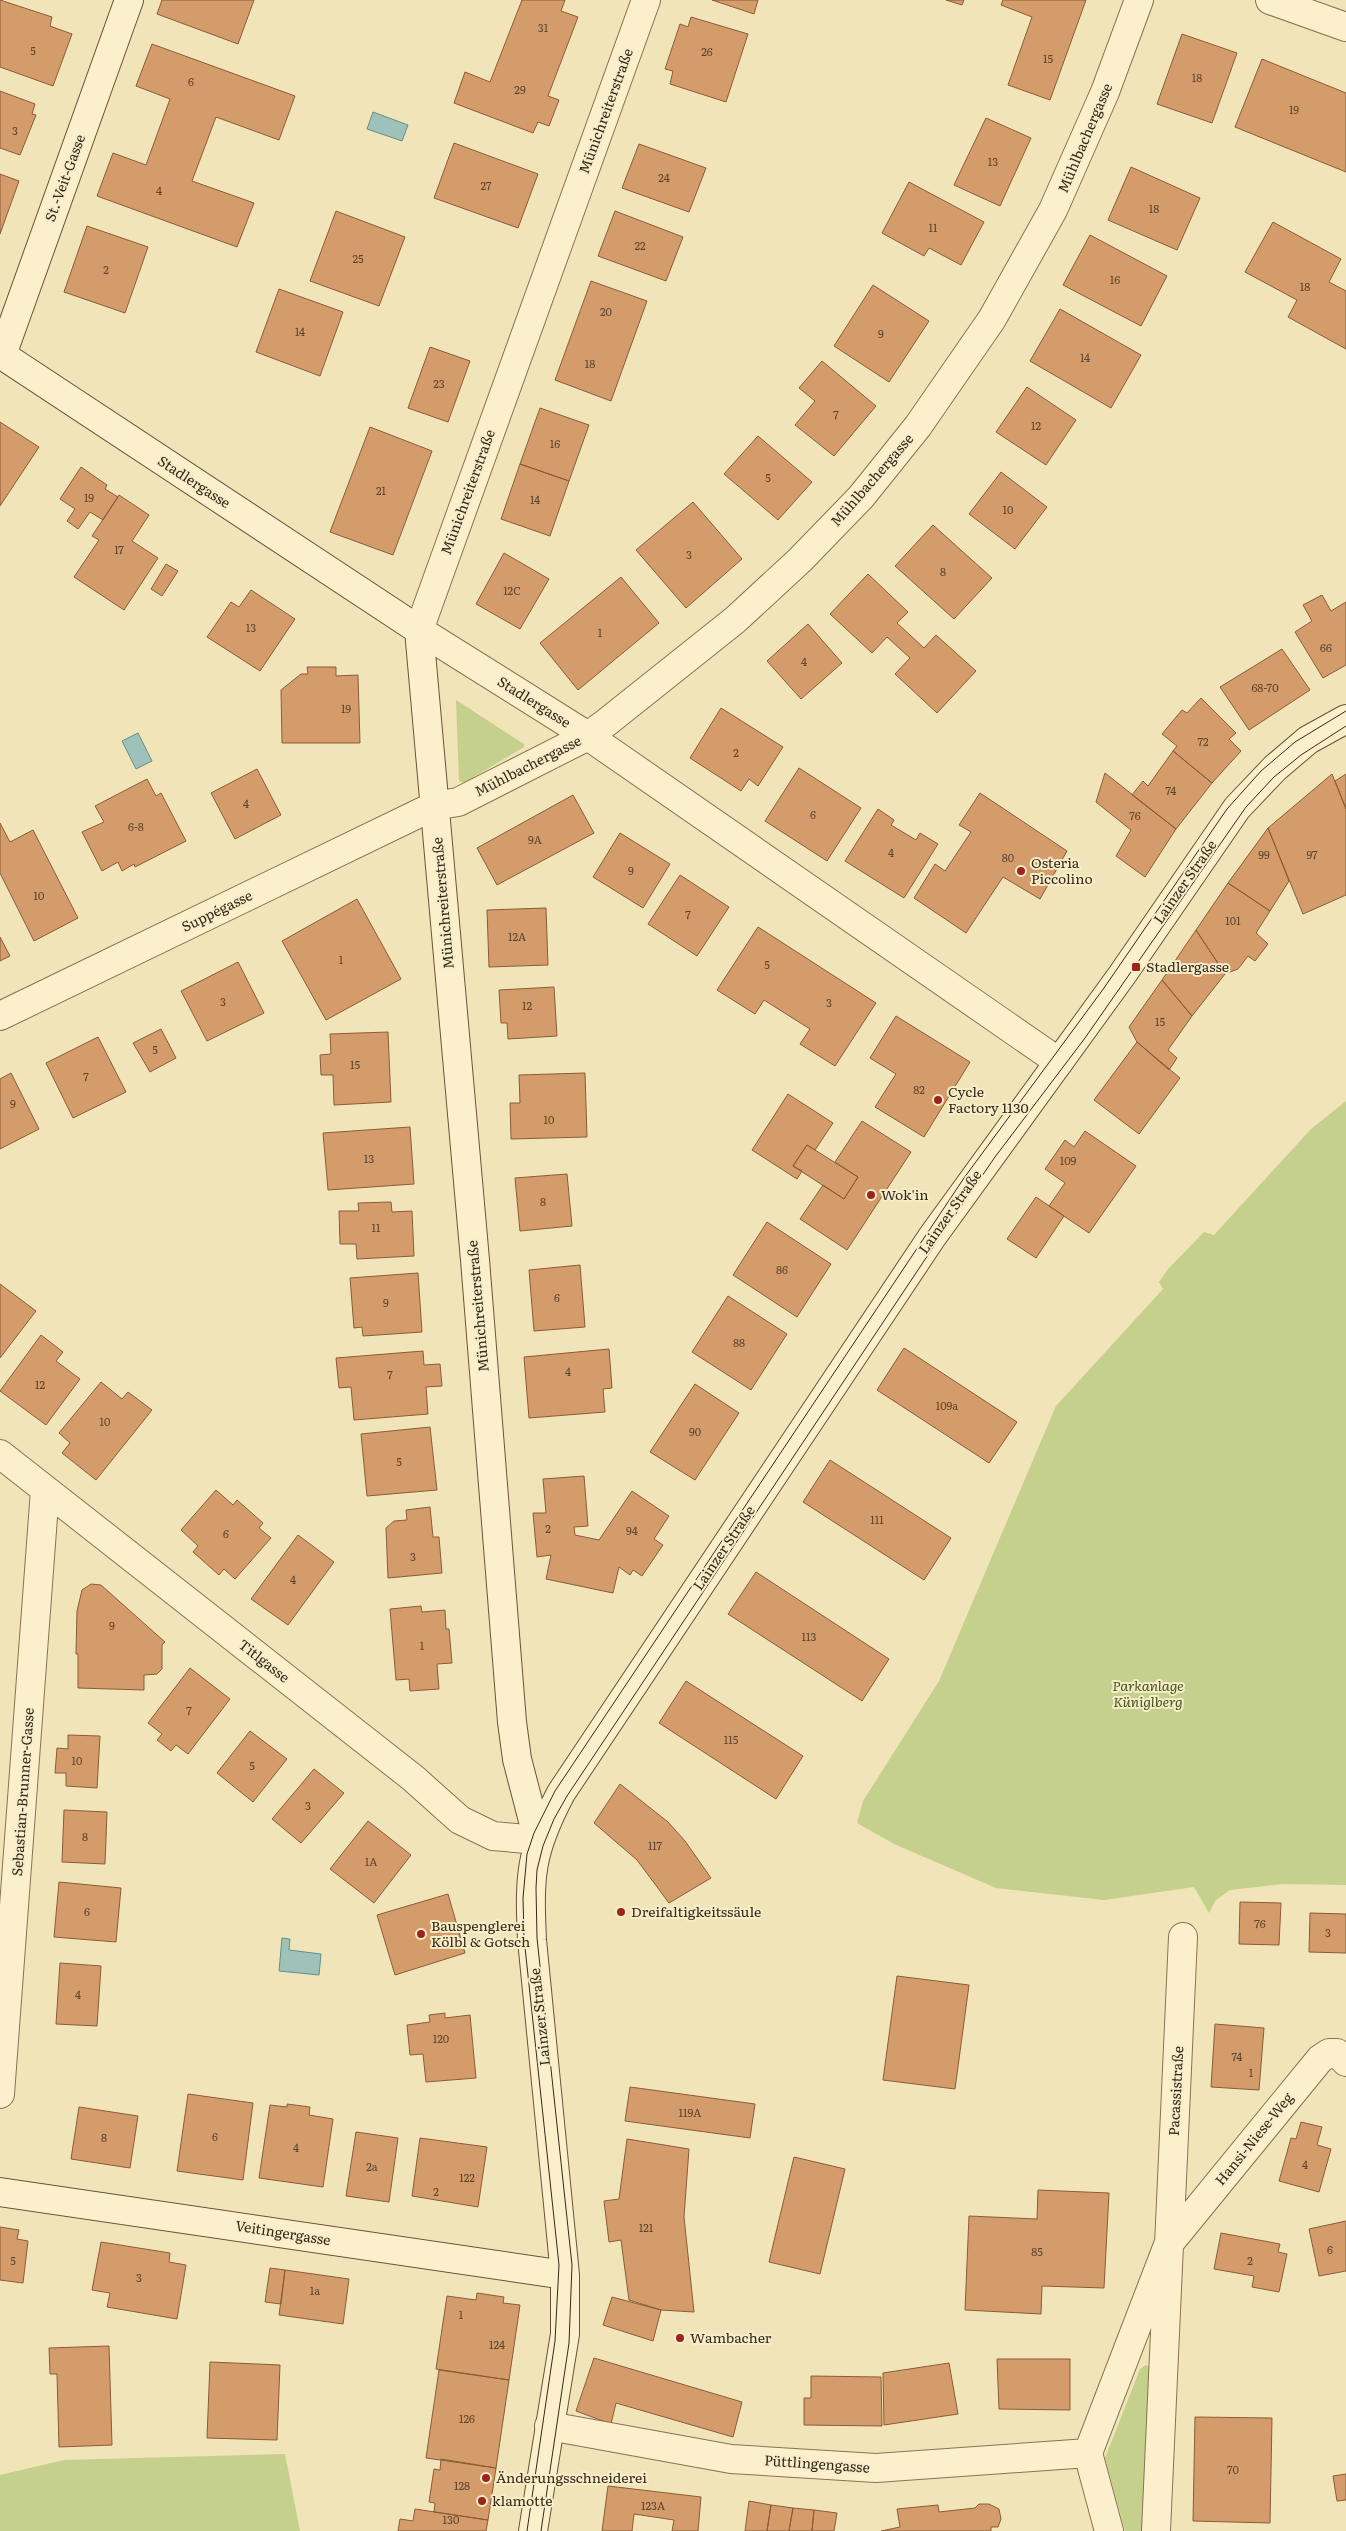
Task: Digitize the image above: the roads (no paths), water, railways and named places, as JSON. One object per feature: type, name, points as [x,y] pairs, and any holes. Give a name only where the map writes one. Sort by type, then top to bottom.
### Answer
[{"type":"street","name":"St.-Veit-Gasse","points":[[1,355],[129,0]]},
{"type":"street","name":"Münichreiterstraße","points":[[538,1840],[516,1759],[512,1722],[475,1260],[419,630],[646,0]]},
{"type":"street","name":"Mühlbachergasse","points":[[434,806],[458,802],[588,736],[735,620],[800,560],[861,496],[918,426],[992,319],[1053,210],[1105,92],[1139,0]]},
{"type":"street","points":[[1270,0],[1346,27]]},
{"type":"street","name":"Stadlergasse","points":[[1,355],[419,630],[588,736],[1059,1062]]},
{"type":"street","name":"Lainzer Straße","points":[[533,2531],[565,2334],[565,2275],[532,1940],[529,1887],[538,1840],[561,1793],[932,1236],[1059,1062],[1242,802],[1275,768],[1308,740],[1346,719]]},
{"type":"street","name":"Suppégasse","points":[[0,1016],[434,806]]},
{"type":"street","name":"Titlgasse","points":[[0,1454],[413,1778],[460,1820],[493,1836],[538,1840]]},
{"type":"street","name":"Sebastian-Brunner-Gasse","points":[[0,2094],[45,1490]]},
{"type":"street","name":"Pacassistraße","points":[[1156,2531],[1183,1937]]},
{"type":"street","name":"Hansi-Niese-Weg","points":[[1168,2245],[1320,2059],[1329,2053],[1337,2053],[1346,2062]]},
{"type":"street","name":"Veitingergasse","points":[[0,2192],[565,2275]]},
{"type":"street","name":"Pacassistraße","points":[[1088,2453],[1168,2245]]},
{"type":"street","name":"Püttlingengasse","points":[[549,2426],[731,2458],[876,2468],[1088,2453]]},
{"type":"street","points":[[1088,2453],[1110,2531]]},
{"type":"water","points":[[373,112],[408,125],[402,141],[367,129]]},
{"type":"water","points":[[138,733],[152,761],[136,769],[122,741]]},
{"type":"water","points":[[282,1938],[290,1939],[289,1950],[321,1954],[319,1975],[279,1971]]},
{"type":"tram line","points":[[527,2531],[555,2341],[559,2265],[524,1938],[523,1898],[527,1854],[534,1833],[555,1791],[964,1178],[1104,988],[1227,809],[1261,771],[1295,742],[1346,711]]},
{"type":"tram line","points":[[541,2531],[569,2343],[572,2265],[537,1938],[537,1870],[543,1846],[554,1819],[567,1796],[940,1237],[995,1157],[1085,1038],[1246,807],[1274,777],[1301,755],[1346,726]]},
{"type":"place","name":"Osteria Piccolino","points":[[1021,871]]},
{"type":"place","name":"Stadlergasse","points":[[1136,967]]},
{"type":"place","name":"Cycle Factory 1130","points":[[938,1100]]},
{"type":"place","name":"Wok'in","points":[[871,1195]]},
{"type":"place","name":"Dreifaltigkeitssäule","points":[[621,1912]]},
{"type":"place","name":"Bauspenglerei Kölbl & Gotsch","points":[[421,1934]]},
{"type":"place","name":"Wambacher","points":[[680,2338]]},
{"type":"place","name":"Änderungsschneiderei","points":[[486,2478]]},
{"type":"place","name":"klamotte","points":[[482,2501]]},
{"type":"park label","name":"Parkanlage Küniglberg","points":[[1148,1694]]}]
